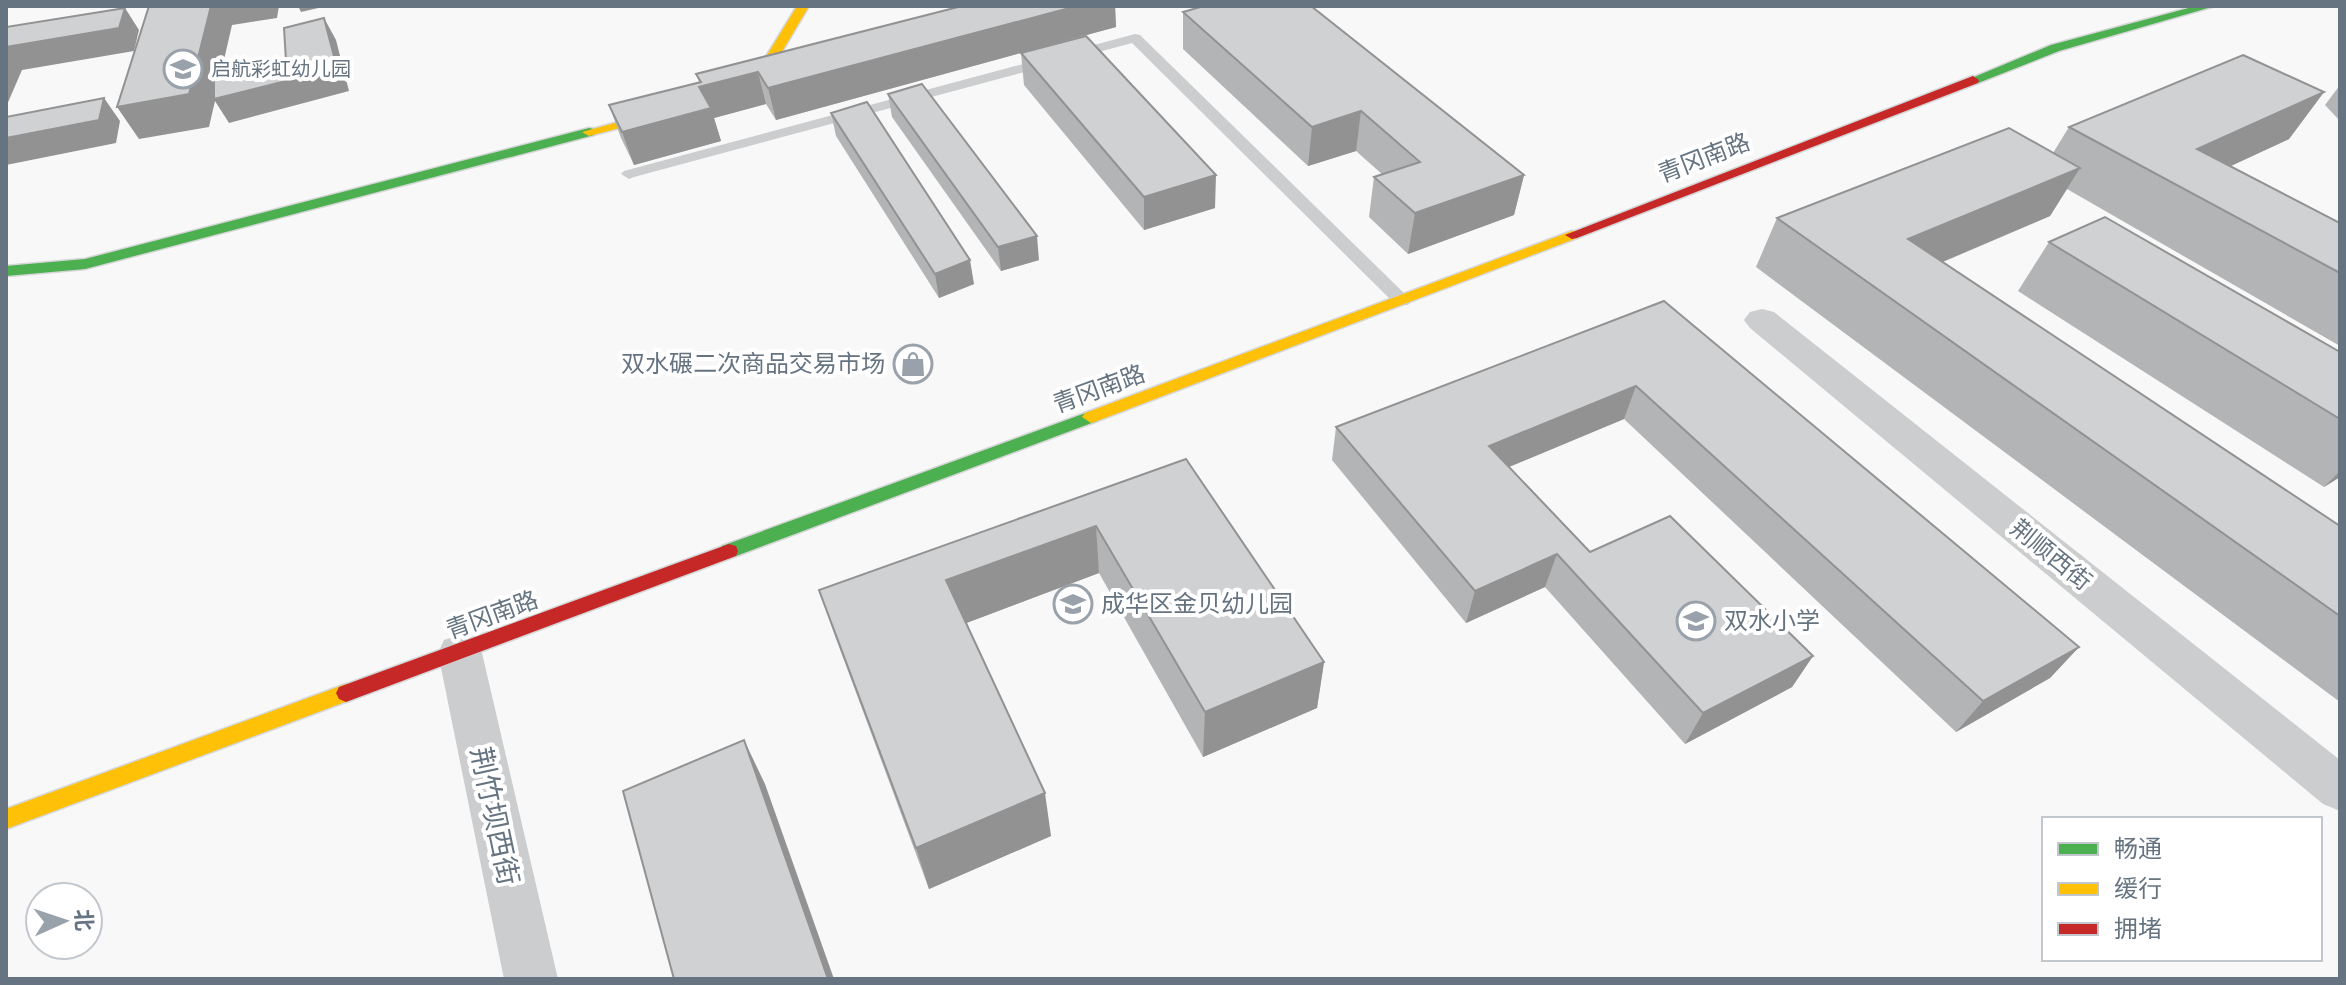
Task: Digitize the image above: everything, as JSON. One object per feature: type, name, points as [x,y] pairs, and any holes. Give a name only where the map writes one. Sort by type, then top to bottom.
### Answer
[{"type":"street","points":[[6,271],[85,264],[753,89],[803,6]]},
{"type":"street","name":"青冈南路","points":[[6,819],[1402,301],[2055,48],[2209,6]]},
{"type":"street","name":"荆顺西街","points":[[1762,320],[2340,789]]},
{"type":"street","name":"荆竹坝西街","points":[[460,653],[531,979]]},
{"type":"lane","points":[[629,174],[1135,38],[1402,301]]},
{"type":"building","points":[[149,6],[211,6],[189,94],[117,107]]},
{"type":"building","points":[[962,6],[1077,6],[768,88],[758,72],[699,87],[711,108],[622,132],[609,105],[701,82],[696,74]]},
{"type":"building","points":[[1204,6],[1311,6],[1524,175],[1415,213],[1374,177],[1420,162],[1361,111],[1312,127],[1183,12]]},
{"type":"building","points":[[125,8],[119,28],[6,47],[6,27]]},
{"type":"building","points":[[324,18],[337,68],[214,99],[214,80],[286,61],[284,28]]},
{"type":"building","points":[[1086,36],[1216,175],[1144,197],[1021,53]]},
{"type":"building","points":[[2243,55],[2324,92],[2197,149],[2340,223],[2340,273],[2069,127]]},
{"type":"building","points":[[922,84],[1037,236],[998,247],[888,94]]},
{"type":"building","points":[[104,98],[99,120],[6,138],[6,117]]},
{"type":"building","points":[[867,102],[970,260],[935,274],[831,113]]},
{"type":"building","points":[[2009,128],[2080,168],[1908,239],[2340,526],[2340,616],[1777,218]]},
{"type":"building","points":[[2105,217],[2340,352],[2340,419],[2049,242]]},
{"type":"building","points":[[1664,301],[2079,647],[1983,701],[1636,386],[1489,446],[1590,552],[1670,516],[1813,656],[1703,713],[1557,554],[1475,591],[1336,427]]},
{"type":"building","points":[[1186,459],[1324,662],[1205,712],[1096,526],[946,580],[1045,793],[916,848],[819,590]]},
{"type":"building","points":[[744,740],[828,979],[674,979],[623,791]]},
{"type":"traffic: fast","points":[[1973,80],[2055,48],[2209,6]]},
{"type":"traffic: fast","points":[[6,271],[85,264],[589,132]]},
{"type":"traffic: fast","points":[[729,551],[1091,417]]},
{"type":"traffic: slow","points":[[589,132],[753,89],[803,6]]},
{"type":"traffic: slow","points":[[1091,417],[1572,235]]},
{"type":"traffic: slow","points":[[6,819],[346,693]]},
{"type":"traffic: jam","points":[[1572,235],[1973,80]]},
{"type":"traffic: jam","points":[[346,693],[729,551]]},
{"type":"place","name":"启航彩虹幼儿园","points":[[183,69]]},
{"type":"place","name":"双水碾二次商品交易市场","points":[[913,364]]},
{"type":"place","name":"成华区金贝幼儿园","points":[[1073,604]]},
{"type":"place","name":"双水小学","points":[[1696,621]]}]
